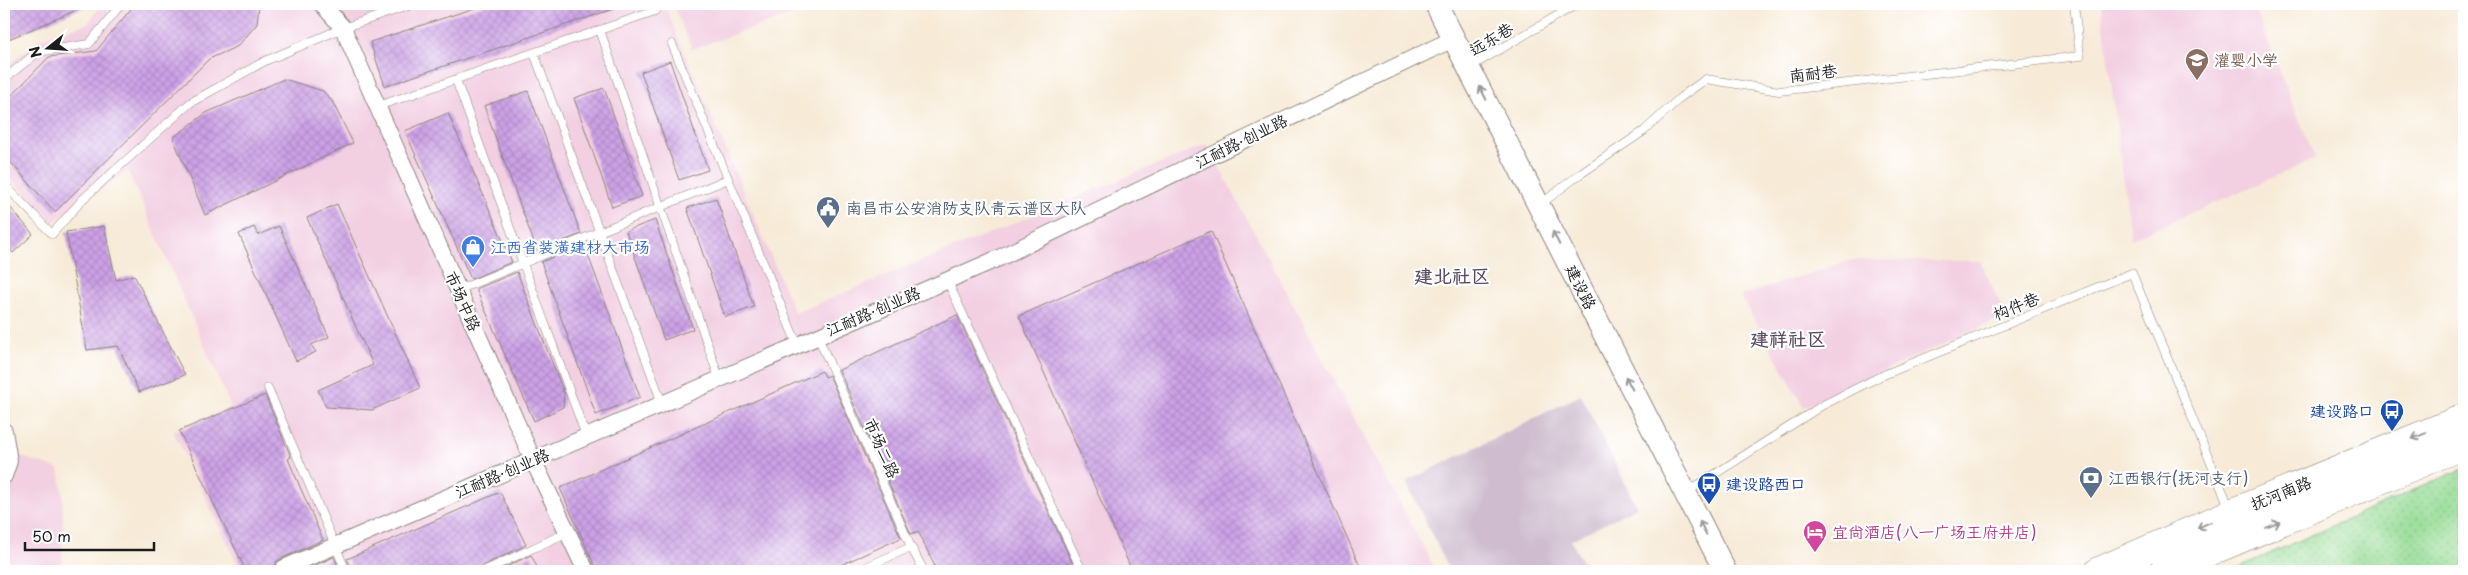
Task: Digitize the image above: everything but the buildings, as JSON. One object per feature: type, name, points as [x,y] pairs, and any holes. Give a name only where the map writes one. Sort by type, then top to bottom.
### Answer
[{"type":"highway","name":"抚河南路","points":[[2099,571],[2231,513],[2464,418]]},
{"type":"highway","name":"抚河南路","points":[[2164,571],[2464,444]]},
{"type":"main road","name":"建设路","points":[[1436,4],[1470,67],[1725,571]]},
{"type":"street","name":"市场中路","points":[[322,4],[344,28],[533,460],[586,571]]},
{"type":"street","name":"江耐路·创业路","points":[[284,568],[817,335],[999,258],[1455,38]]},
{"type":"street","points":[[4,431],[9,461],[4,476]]},
{"type":"lane","points":[[4,79],[38,52],[89,44],[121,4]]},
{"type":"lane","points":[[4,184],[52,234],[83,199],[190,103],[265,61],[344,28],[414,4]]},
{"type":"lane","points":[[378,106],[655,11],[652,4]]},
{"type":"lane","name":"远东巷","points":[[1470,67],[1577,4]]},
{"type":"lane","name":"南耐巷","points":[[1540,206],[1576,177],[1644,131],[1681,97],[1706,79],[1779,91],[2080,56],[2074,4]]},
{"type":"lane","points":[[600,30],[719,378]]},
{"type":"lane","points":[[672,44],[797,344]]},
{"type":"lane","points":[[534,53],[662,403]]},
{"type":"lane","points":[[456,80],[586,436]]},
{"type":"lane","points":[[458,290],[728,179]]},
{"type":"lane","name":"构件巷","points":[[1685,494],[1823,405],[1881,376],[2132,273],[2231,513]]},
{"type":"lane","points":[[947,280],[1082,571]]},
{"type":"lane","name":"市场二路","points":[[817,335],[911,547],[924,571]]},
{"type":"lane","points":[[268,388],[346,571]]},
{"type":"lane","points":[[484,571],[568,532]]},
{"type":"lane","points":[[858,571],[911,547]]},
{"type":"shaded area","name":"江西省装潢建材大市场","points":[[102,4],[664,4],[795,313],[1207,144],[1436,571],[241,571],[173,431],[231,407],[128,171],[53,222],[4,172],[4,69],[40,39],[88,23]]},
{"type":"shaded area","points":[[673,4],[799,4],[802,11],[692,49]]},
{"type":"shaded area","name":"灌婴小学","points":[[2101,4],[2253,4],[2315,159],[2131,239]]},
{"type":"shaded area","points":[[1851,260],[1980,261],[2006,316],[1804,407],[1741,296]]},
{"type":"shaded area","points":[[1581,395],[1637,507],[1571,540],[1583,564],[1568,571],[1450,571],[1406,482]]},
{"type":"shaded area","points":[[18,456],[59,469],[63,494],[62,571],[4,571],[4,494]]},
{"type":"green space","points":[[2464,468],[2464,571],[2230,571]]},
{"type":"place","name":"灌婴小学","points":[[2197,81]]},
{"type":"place","name":"南昌市公安消防支队青云谱区大队","points":[[828,229]]},
{"type":"place","name":"江西省装潢建材大市场","points":[[473,268]]},
{"type":"place","name":"建设路口","points":[[2392,432]]},
{"type":"place","name":"江西银行(抚河支行)","points":[[2091,499]]},
{"type":"place","name":"建设路西口","points":[[1709,505]]},
{"type":"place","name":"宜尚酒店(八一广场王府井店)","points":[[1815,553]]},
{"type":"district","name":"建北社区","points":[[1452,276]]},
{"type":"district","name":"建祥社区","points":[[1788,339]]}]
